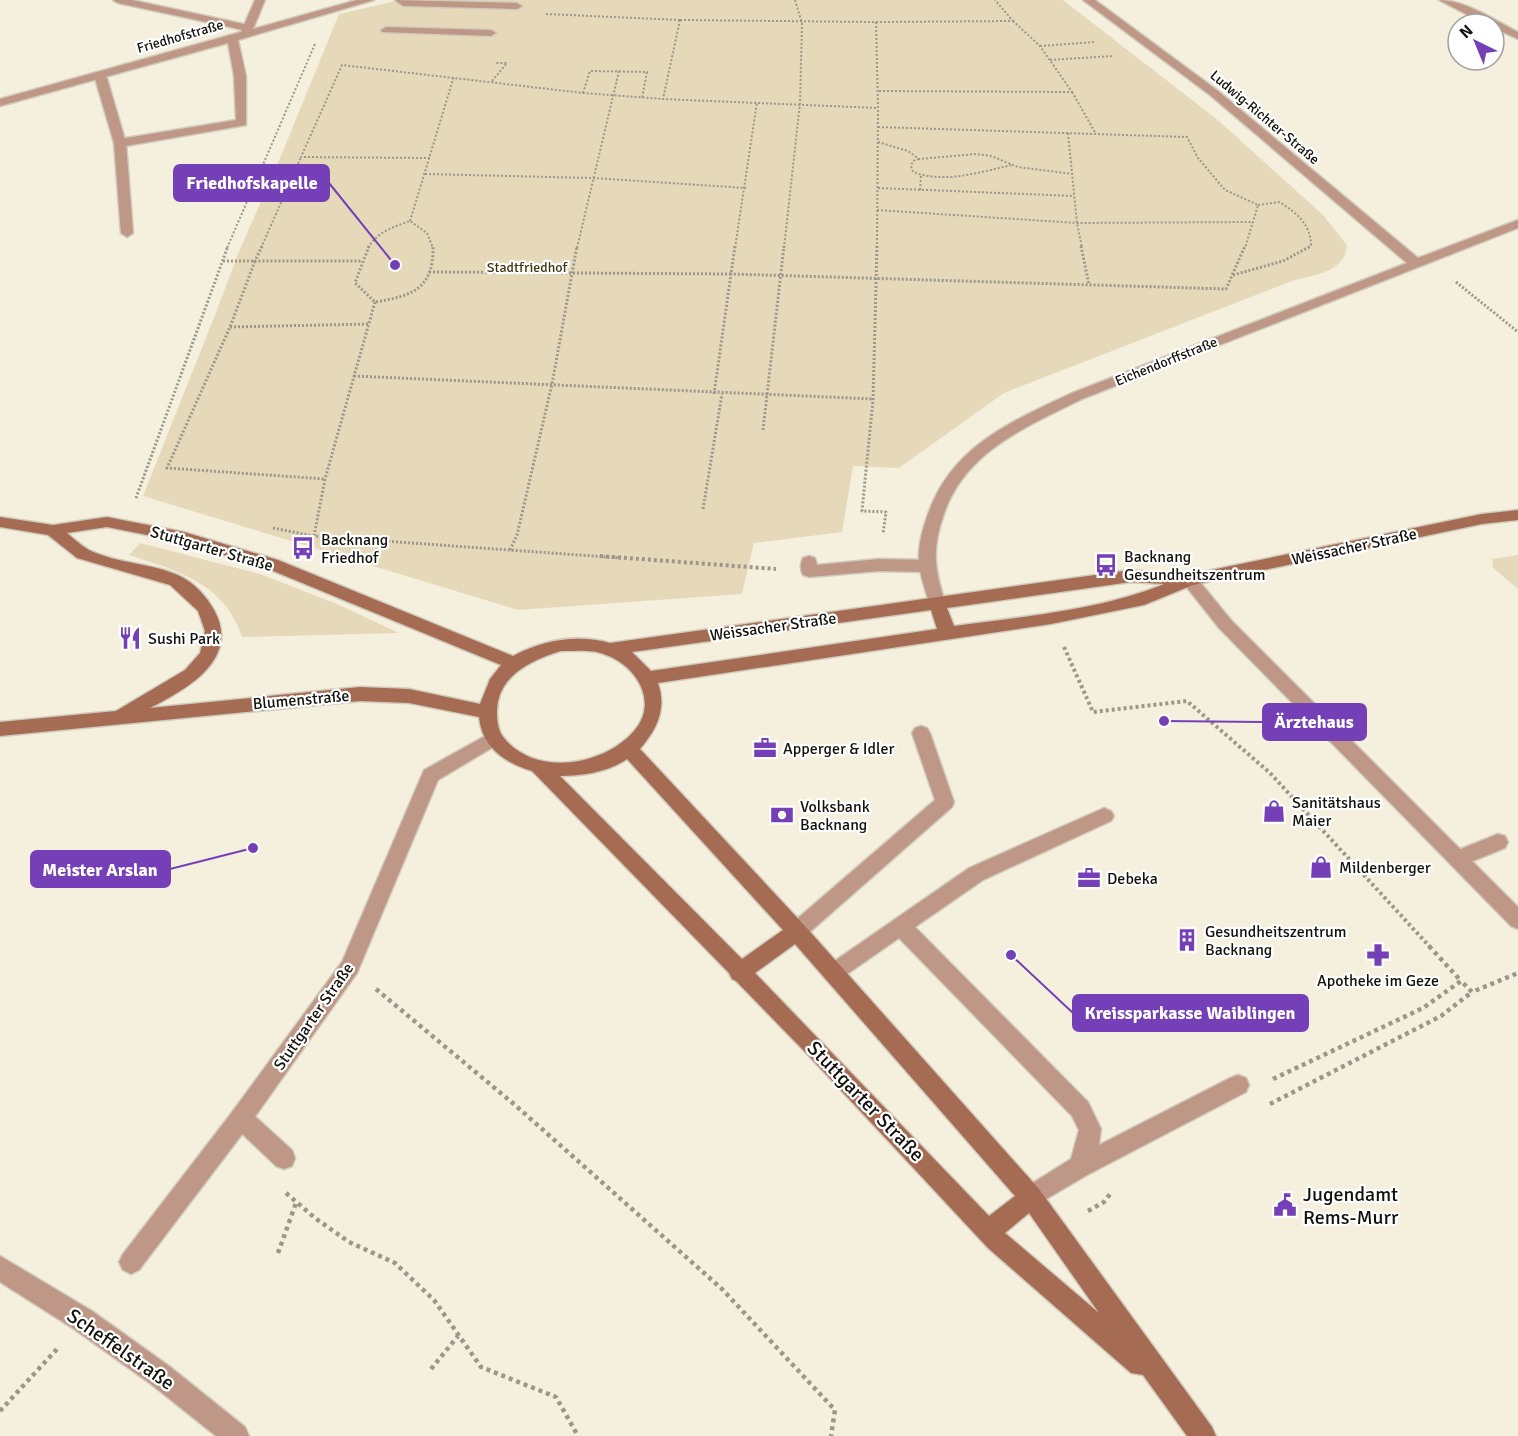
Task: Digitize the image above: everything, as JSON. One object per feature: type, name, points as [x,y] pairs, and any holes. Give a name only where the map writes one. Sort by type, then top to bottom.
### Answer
[{"type":"street","points":[[118,0],[247,31],[260,0]]},
{"type":"street","name":"Friedhofstraße","points":[[0,103],[247,31],[369,0]]},
{"type":"street","name":"Ludwig-Richter-Straße","points":[[1088,0],[1214,93],[1423,262]]},
{"type":"street","points":[[1444,0],[1469,12]]},
{"type":"street","points":[[490,33],[386,30],[398,9],[517,6]]},
{"type":"street","points":[[120,143],[242,123],[240,76],[232,37]]},
{"type":"street","points":[[100,75],[120,143],[127,233]]},
{"type":"street","name":"Eichendorffstraße","points":[[937,602],[928,566],[929,539],[941,495],[952,478],[978,449],[1077,396],[1518,224]]},
{"type":"street","name":"Weissacher Straße","points":[[648,678],[1051,618],[1144,599],[1190,580],[1482,519],[1518,514]]},
{"type":"street","name":"Stuttgarter Straße","points":[[0,522],[53,530],[107,522],[184,537],[272,564],[515,664]]},
{"type":"street","name":"Blumenstraße","points":[[53,530],[83,554],[176,581],[189,589],[208,609],[213,631],[212,642],[198,669],[163,693],[114,718]]},
{"type":"street","points":[[809,567],[928,566]]},
{"type":"street","name":"Weissacher Straße","points":[[610,649],[1131,576],[1190,580]]},
{"type":"street","points":[[1190,580],[1225,624],[1518,920]]},
{"type":"street","points":[[937,602],[948,635]]},
{"type":"street","points":[[561,645],[586,645],[610,649],[639,666],[648,678],[654,695],[653,714],[644,732],[628,748],[609,760],[586,767],[562,769],[538,767],[520,760],[505,750],[494,738],[486,712],[490,694],[500,678],[515,664],[536,652],[561,645]]},
{"type":"street","name":"Blumenstraße","points":[[0,729],[360,694],[409,696],[486,712]]},
{"type":"street","points":[[739,973],[797,931],[945,802],[921,733]]},
{"type":"street","name":"Stuttgarter Straße","points":[[131,1262],[241,1118],[350,967],[431,775],[494,738]]},
{"type":"street","name":"Stuttgarter Straße","points":[[628,748],[797,931],[1031,1197],[1063,1239],[1160,1381],[1203,1436]]},
{"type":"street","name":"Stuttgarter Straße","points":[[538,767],[641,868],[855,1099],[991,1239],[1160,1381]]},
{"type":"street","points":[[833,973],[976,874],[1104,816]]},
{"type":"street","points":[[1458,859],[1498,842]]},
{"type":"street","points":[[900,926],[1080,1109],[1090,1129],[1087,1147],[1079,1167]]},
{"type":"street","points":[[991,1239],[1031,1197],[1079,1167],[1238,1085]]},
{"type":"street","points":[[241,1118],[284,1158]]},
{"type":"street","name":"Scheffelstraße","points":[[0,1268],[83,1320],[159,1375],[236,1436]]},
{"type":"path","points":[[763,430],[800,103],[802,23],[795,0]]},
{"type":"path","points":[[995,0],[1013,21],[1040,46],[1072,92],[1096,134]]},
{"type":"path","points":[[517,6],[530,13],[680,20],[802,23],[1013,21]]},
{"type":"path","points":[[134,502],[236,224],[330,11]]},
{"type":"path","points":[[663,99],[680,20]]},
{"type":"path","points":[[862,511],[868,473],[873,399],[879,108],[876,22]]},
{"type":"path","points":[[1040,46],[1099,42]]},
{"type":"path","points":[[1050,60],[1117,56]]},
{"type":"path","points":[[489,63],[507,63],[491,81]]},
{"type":"path","points":[[325,479],[168,468],[230,327],[255,261],[342,65],[454,76],[613,96],[879,108]]},
{"type":"path","points":[[583,93],[590,71],[647,72],[642,98]]},
{"type":"path","points":[[510,550],[517,535],[552,384],[571,272],[619,71]]},
{"type":"path","points":[[410,221],[454,76]]},
{"type":"path","points":[[879,91],[1072,92]]},
{"type":"path","points":[[714,393],[757,102]]},
{"type":"path","points":[[878,128],[1187,137],[1198,158],[1225,190],[1258,205],[1279,202],[1304,219],[1312,239],[1311,246],[1286,260],[1261,269],[1232,275]]},
{"type":"path","points":[[1068,133],[1077,222],[1089,285]]},
{"type":"path","points":[[878,142],[908,151],[920,159]]},
{"type":"path","points":[[1013,165],[936,178],[921,176],[913,172],[911,166],[913,161],[920,159],[975,154],[991,156],[1013,165],[1072,174]]},
{"type":"path","points":[[301,157],[430,158]]},
{"type":"path","points":[[425,174],[593,178],[746,188]]},
{"type":"path","points":[[920,190],[921,176]]},
{"type":"path","points":[[878,188],[1074,196]]},
{"type":"path","points":[[429,272],[781,274],[1226,290],[1244,251],[1258,205]]},
{"type":"path","points":[[877,210],[1077,222],[1253,222]]},
{"type":"path","points":[[410,221],[426,231],[433,243],[429,272],[423,286],[408,295],[375,302],[355,283],[368,243],[384,230],[410,221]]},
{"type":"path","points":[[223,261],[362,261]]},
{"type":"path","points":[[1423,262],[1518,332]]},
{"type":"path","points":[[314,536],[325,479],[375,302]]},
{"type":"path","points":[[230,327],[369,324]]},
{"type":"path","points":[[354,376],[873,399]]},
{"type":"path","points":[[703,509],[722,394]]},
{"type":"path","points":[[269,527],[314,536],[809,567]]},
{"type":"path","points":[[1060,639],[1093,712],[1187,701],[1270,773],[1472,992],[1518,973]]},
{"type":"path","points":[[350,967],[515,1105],[722,1289],[835,1410],[831,1436]]},
{"type":"path","points":[[1277,1078],[1423,1008],[1461,981]]},
{"type":"path","points":[[266,1142],[261,1171],[296,1203],[349,1242],[395,1263],[434,1300],[481,1367],[556,1397],[578,1436]]},
{"type":"path","points":[[278,1253],[296,1203]]},
{"type":"path","points":[[0,1411],[83,1320]]},
{"type":"path","points":[[431,1370],[458,1336]]},
{"type":"green space","name":"Stadtfriedhof","points":[[400,0],[1063,0],[1219,121],[1323,215],[1347,245],[1345,254],[1335,267],[1327,271],[1292,281],[1004,393],[899,468],[853,466],[842,532],[754,543],[742,594],[518,610],[143,496],[238,254],[339,14]]},
{"type":"green space","points":[[140,543],[260,574],[337,604],[399,633],[242,637],[224,604],[212,592],[182,574],[129,555]]},
{"type":"green space","points":[[1518,555],[1518,589],[1493,568],[1492,559]]},
{"type":"place","name":"Friedhofskapelle","points":[[395,265]]},
{"type":"place","name":"Backnang Friedhof","points":[[303,548]]},
{"type":"place","name":"Backnang Gesundheitszentrum","points":[[1106,565]]},
{"type":"place","name":"Sushi Park","points":[[130,638]]},
{"type":"place","name":"Ärztehaus","points":[[1164,721]]},
{"type":"place","name":"Apperger & Idler","points":[[765,748]]},
{"type":"place","name":"Sanitätshaus Maier","points":[[1274,811]]},
{"type":"place","name":"Volksbank Backnang","points":[[782,815]]},
{"type":"place","name":"Meister Arslan","points":[[253,848]]},
{"type":"place","name":"Mildenberger","points":[[1321,867]]},
{"type":"place","name":"Debeka","points":[[1089,878]]},
{"type":"place","name":"Gesundheitszentrum Backnang","points":[[1187,940]]},
{"type":"place","name":"Kreissparkasse Waiblingen","points":[[1011,955]]},
{"type":"place","name":"Apotheke im Geze","points":[[1378,955]]},
{"type":"place","name":"Jugendamt Rems-Murr","points":[[1285,1205]]}]
